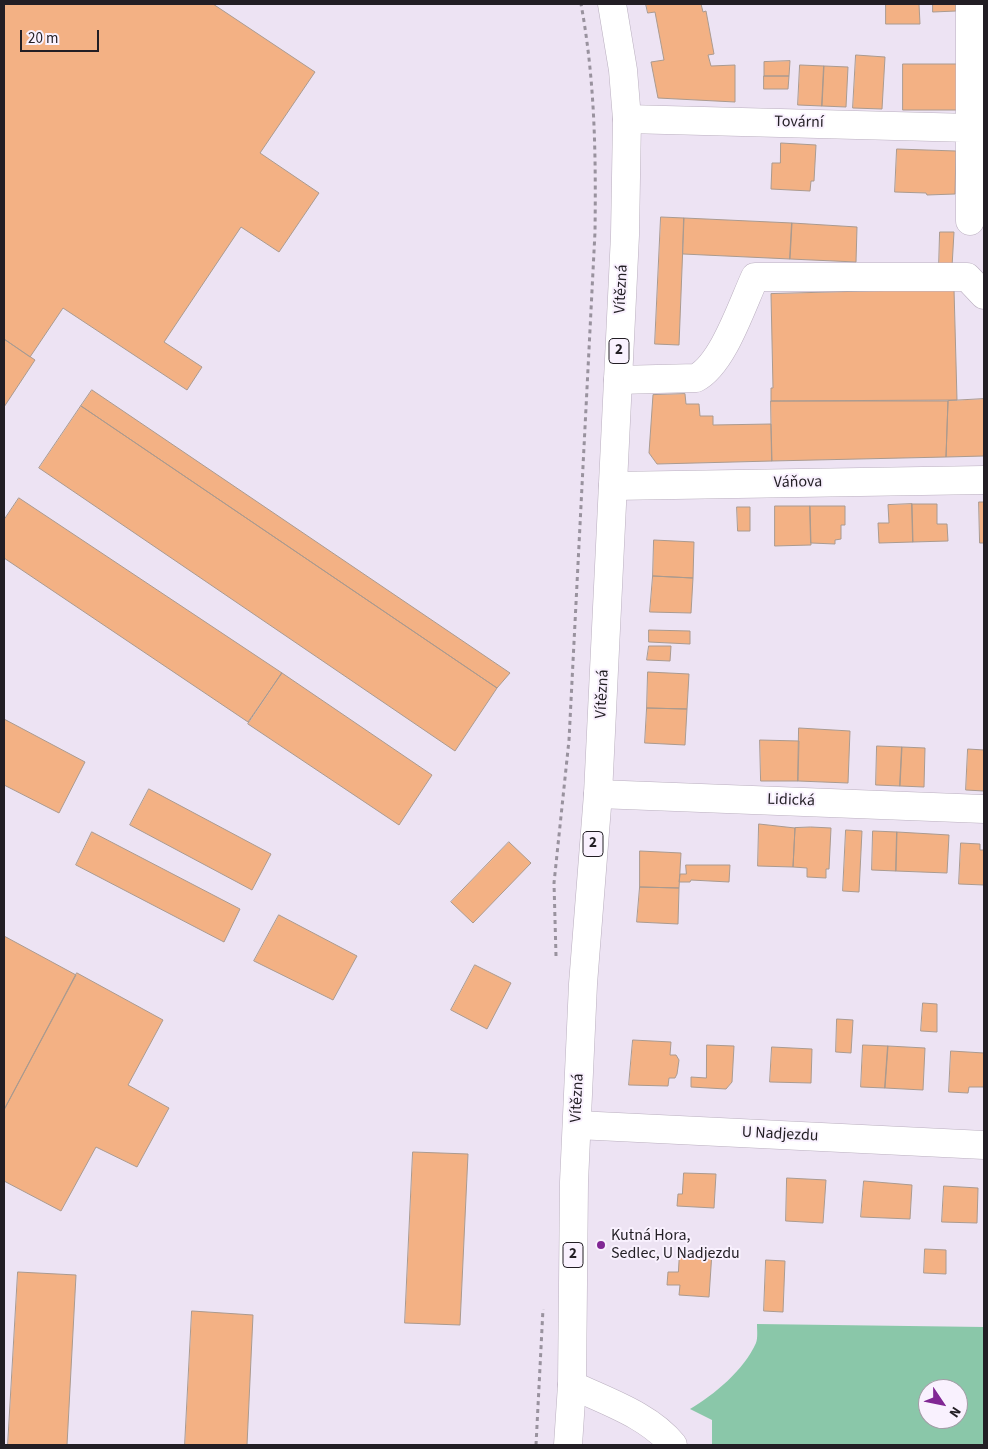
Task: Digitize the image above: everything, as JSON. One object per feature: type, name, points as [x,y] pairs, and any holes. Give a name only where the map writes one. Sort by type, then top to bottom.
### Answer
[{"type":"street","name":"Vítězná","points":[[568,1445],[572,1384],[577,1125],[584,975],[598,794],[618,380],[628,119],[623,70],[612,4]]},
{"type":"street","points":[[970,4],[970,221]]},
{"type":"street","name":"Tovární","points":[[628,119],[971,128]]},
{"type":"street","points":[[618,380],[696,378],[705,374],[718,357],[755,277],[967,278],[984,295]]},
{"type":"street","name":"Váňova","points":[[613,486],[984,480]]},
{"type":"street","name":"Lidická","points":[[598,794],[984,809]]},
{"type":"street","name":"U Nadjezdu","points":[[577,1125],[984,1144]]},
{"type":"street","points":[[572,1384],[640,1418],[655,1428],[673,1445]]},
{"type":"path","points":[[556,962],[554,883],[569,740],[595,232],[596,162],[593,94],[590,52],[581,4]]},
{"type":"path","points":[[536,1445],[544,1299]]},
{"type":"green space","points":[[757,1324],[984,1327],[984,1445],[712,1445],[712,1420],[690,1409],[709,1397],[728,1381],[751,1353],[757,1336]]},
{"type":"building","points":[[4,4],[213,4],[315,72],[260,153],[319,193],[279,252],[241,227],[164,342],[202,367],[187,390],[63,308],[30,357],[4,339]]},
{"type":"building","points":[[646,4],[701,4],[703,12],[706,11],[714,54],[708,55],[711,66],[735,65],[735,102],[658,98],[651,62],[664,60],[655,12],[648,13]]},
{"type":"building","points":[[886,4],[919,4],[920,24],[886,24]]},
{"type":"building","points":[[933,4],[956,4],[956,11],[933,12]]},
{"type":"building","points":[[856,55],[885,57],[882,109],[853,108]]},
{"type":"building","points":[[790,61],[789,76],[764,76],[764,62]]},
{"type":"building","points":[[903,64],[957,64],[957,110],[903,110]]},
{"type":"building","points":[[800,65],[824,66],[822,106],[798,105]]},
{"type":"building","points":[[824,66],[848,67],[846,107],[822,106]]},
{"type":"building","points":[[764,76],[789,76],[788,89],[764,89]]},
{"type":"building","points":[[781,143],[816,145],[814,181],[811,181],[810,191],[771,189],[772,163],[780,163]]},
{"type":"building","points":[[897,149],[956,151],[955,194],[927,195],[926,193],[895,192]]},
{"type":"building","points":[[661,217],[684,218],[679,345],[655,344]]},
{"type":"building","points":[[684,218],[792,223],[790,259],[683,254]]},
{"type":"building","points":[[792,223],[857,227],[856,262],[790,259]]},
{"type":"building","points":[[940,232],[954,232],[952,267],[939,267]]},
{"type":"building","points":[[954,289],[957,400],[771,401],[771,388],[773,388],[771,294]]},
{"type":"building","points":[[4,339],[35,360],[4,407]]},
{"type":"building","points":[[92,390],[510,673],[497,688],[81,406]]},
{"type":"building","points":[[685,394],[686,404],[699,404],[700,416],[713,416],[713,425],[771,424],[772,461],[657,464],[649,453],[653,395]]},
{"type":"building","points":[[984,399],[984,456],[946,457],[948,401]]},
{"type":"building","points":[[771,401],[948,401],[946,457],[772,461]]},
{"type":"building","points":[[81,406],[497,688],[455,751],[39,468]]},
{"type":"building","points":[[19,498],[282,673],[248,722],[4,558],[4,520]]},
{"type":"building","points":[[979,502],[984,502],[984,543],[980,543]]},
{"type":"building","points":[[912,504],[913,542],[879,543],[878,523],[889,523],[888,505]]},
{"type":"building","points":[[912,504],[937,504],[937,524],[947,524],[948,541],[913,542]]},
{"type":"building","points":[[775,506],[810,506],[811,545],[775,546]]},
{"type":"building","points":[[810,506],[845,506],[845,525],[841,525],[841,539],[835,540],[835,544],[811,543]]},
{"type":"building","points":[[737,507],[750,507],[750,531],[738,531]]},
{"type":"building","points":[[654,540],[694,542],[693,578],[653,576]]},
{"type":"building","points":[[653,576],[693,578],[691,613],[650,612]]},
{"type":"building","points":[[649,630],[690,631],[690,644],[649,642]]},
{"type":"building","points":[[649,646],[671,646],[670,661],[647,660]]},
{"type":"building","points":[[648,672],[689,674],[687,709],[647,708]]},
{"type":"building","points":[[282,673],[432,775],[399,825],[248,724]]},
{"type":"building","points":[[647,708],[687,709],[685,745],[645,743]]},
{"type":"building","points":[[4,719],[85,762],[59,813],[4,785]]},
{"type":"building","points":[[799,728],[850,731],[848,783],[798,781]]},
{"type":"building","points":[[760,740],[799,741],[798,781],[761,781]]},
{"type":"building","points":[[877,746],[902,747],[900,786],[876,785]]},
{"type":"building","points":[[902,747],[925,748],[924,787],[900,786]]},
{"type":"building","points":[[968,749],[984,750],[984,791],[966,790]]},
{"type":"building","points":[[149,789],[271,854],[252,890],[130,825]]},
{"type":"building","points":[[759,824],[795,828],[793,867],[758,866]]},
{"type":"building","points":[[795,828],[831,828],[829,869],[826,869],[826,878],[807,877],[807,868],[793,867]]},
{"type":"building","points":[[846,830],[862,831],[859,892],[843,891]]},
{"type":"building","points":[[873,831],[897,832],[896,871],[872,870]]},
{"type":"building","points":[[92,832],[240,909],[224,942],[76,865]]},
{"type":"building","points":[[897,832],[949,835],[947,873],[896,871]]},
{"type":"building","points":[[509,842],[531,863],[473,923],[451,902]]},
{"type":"building","points":[[961,843],[980,844],[980,850],[984,850],[984,885],[959,884]]},
{"type":"building","points":[[640,851],[681,853],[679,888],[640,887]]},
{"type":"building","points":[[686,865],[730,865],[729,882],[691,880],[690,882],[679,882],[680,874],[686,874]]},
{"type":"building","points":[[640,887],[679,888],[678,924],[637,922]]},
{"type":"building","points":[[279,915],[357,956],[333,1000],[254,961]]},
{"type":"building","points":[[4,936],[76,975],[4,1110]]},
{"type":"building","points":[[475,965],[511,983],[487,1029],[451,1010]]},
{"type":"building","points":[[77,973],[163,1020],[128,1085],[169,1108],[137,1167],[96,1147],[61,1211],[4,1181],[4,1110]]},
{"type":"building","points":[[923,1003],[937,1004],[937,1032],[921,1031]]},
{"type":"building","points":[[837,1019],[853,1020],[851,1053],[836,1052]]},
{"type":"building","points":[[633,1040],[671,1042],[670,1055],[676,1055],[679,1060],[677,1074],[675,1078],[669,1078],[668,1086],[629,1085]]},
{"type":"building","points":[[707,1045],[734,1046],[732,1082],[726,1089],[691,1087],[691,1077],[706,1078]]},
{"type":"building","points":[[863,1045],[888,1046],[885,1088],[861,1087]]},
{"type":"building","points":[[888,1046],[925,1048],[923,1090],[885,1088]]},
{"type":"building","points":[[772,1047],[812,1049],[811,1083],[770,1082]]},
{"type":"building","points":[[951,1051],[984,1053],[984,1087],[969,1087],[968,1093],[949,1092]]},
{"type":"building","points":[[413,1152],[468,1154],[460,1325],[405,1323]]},
{"type":"building","points":[[684,1173],[716,1174],[714,1208],[677,1206],[678,1194],[682,1194]]},
{"type":"building","points":[[787,1178],[826,1180],[823,1223],[786,1221]]},
{"type":"building","points":[[864,1181],[912,1185],[910,1219],[861,1217]]},
{"type":"building","points":[[944,1186],[978,1188],[977,1223],[942,1222]]},
{"type":"building","points":[[925,1249],[946,1250],[946,1274],[924,1273]]},
{"type":"building","points":[[680,1251],[712,1252],[709,1297],[679,1295],[680,1285],[667,1285],[668,1272],[678,1272]]},
{"type":"building","points":[[766,1260],[785,1261],[783,1312],[764,1311]]},
{"type":"building","points":[[18,1272],[76,1275],[67,1445],[8,1445]]},
{"type":"building","points":[[192,1311],[253,1315],[247,1445],[185,1445]]},
{"type":"place","name":"Kutná Hora, Sedlec, U Nadjezdu","points":[[601,1245]]}]
